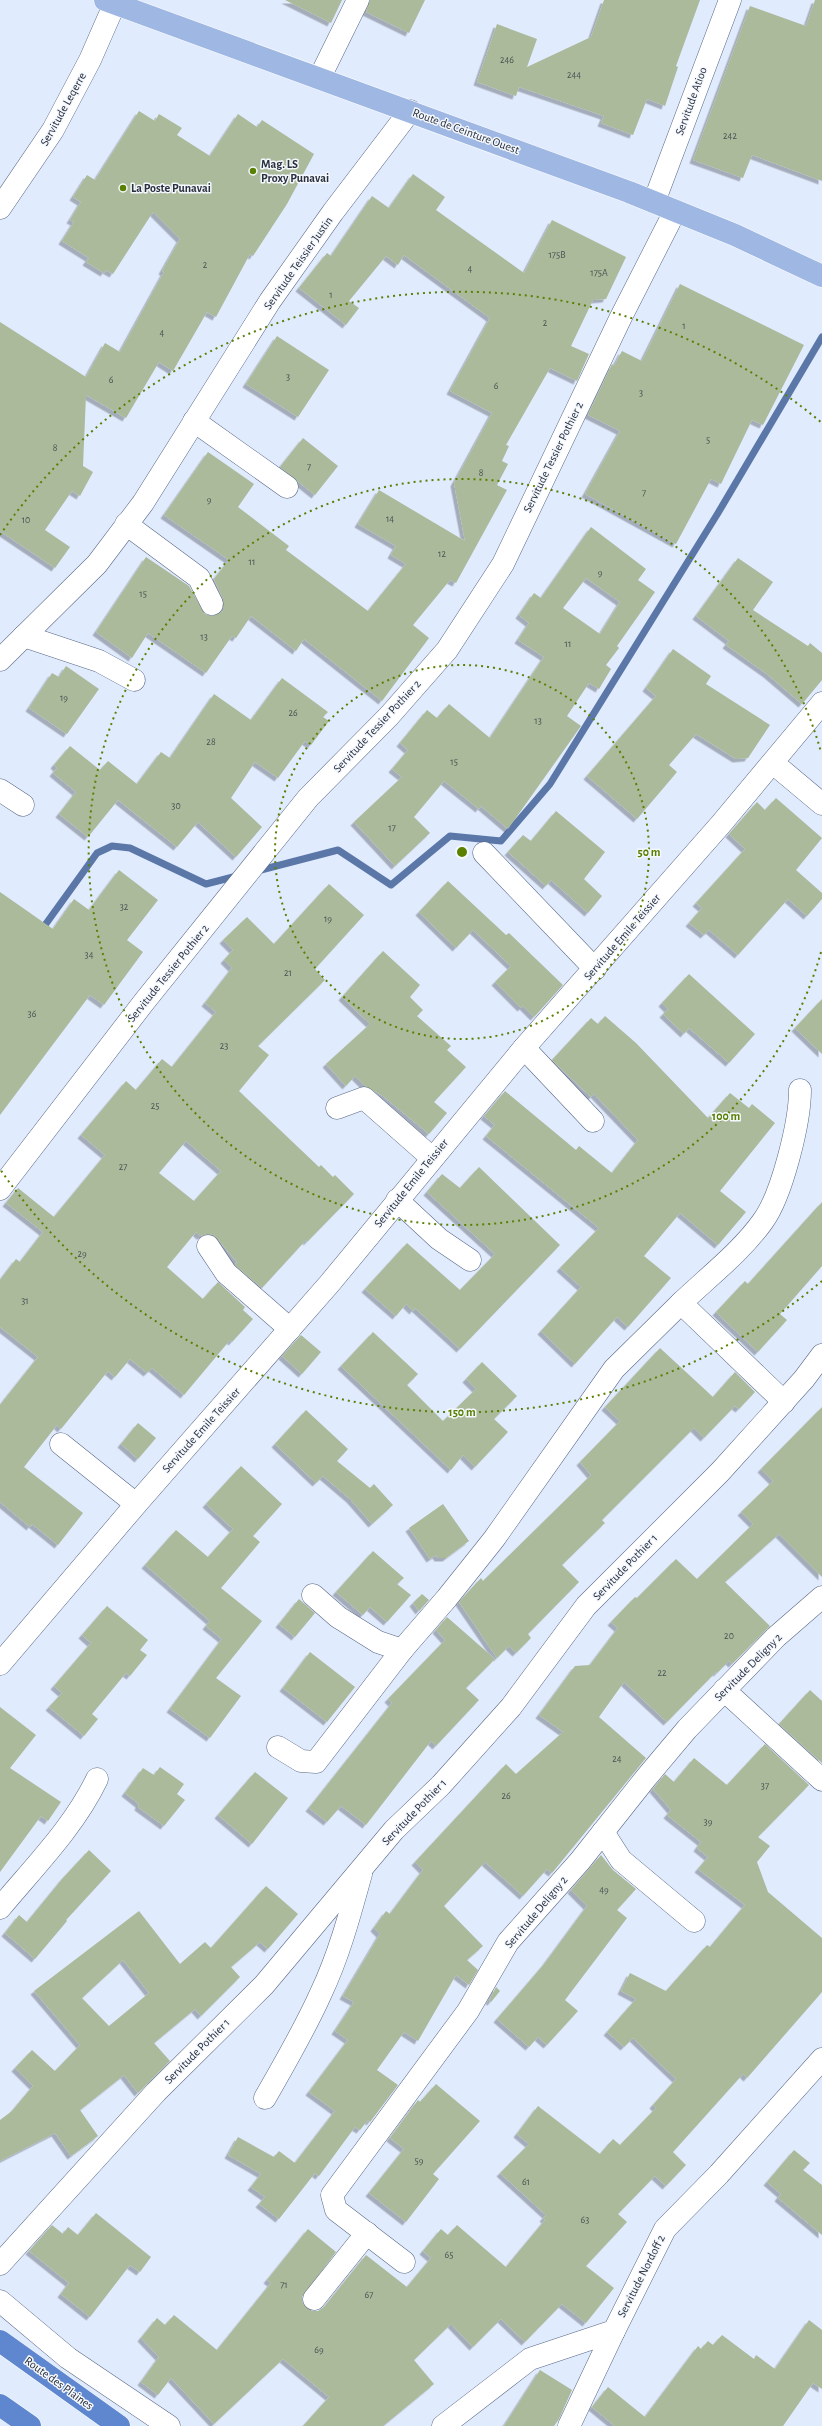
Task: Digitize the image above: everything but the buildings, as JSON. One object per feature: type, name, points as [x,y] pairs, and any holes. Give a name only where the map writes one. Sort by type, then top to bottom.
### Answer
[{"type":"highway","name":"Route des Plaines","points":[[0,2341],[119,2426]]},
{"type":"highway","points":[[0,2405],[30,2426]]},
{"type":"main road","name":"Route de Ceinture Ouest","points":[[110,2],[320,77],[654,202],[735,235],[822,276]]},
{"type":"street","points":[[320,77],[358,0]]},
{"type":"street","name":"Servitude Atioo","points":[[654,202],[730,0]]},
{"type":"street","name":"Servitude Leqerre","points":[[0,208],[53,130],[90,60],[110,2]]},
{"type":"street","name":"Servitude Teissier Justin","points":[[0,660],[97,564],[143,503],[270,301],[333,212],[410,111]]},
{"type":"street","name":"Servitude Tessier Pothier 2","points":[[0,1190],[144,1002],[308,798],[390,716],[447,650],[498,570],[675,211]]},
{"type":"street","points":[[194,421],[287,487]]},
{"type":"street","points":[[126,524],[199,578],[212,604]]},
{"type":"street","points":[[24,636],[98,661],[134,680]]},
{"type":"street","name":"Servitude Emile Teissier","points":[[0,1664],[136,1504],[290,1329],[524,1048],[595,969],[773,763],[822,703]]},
{"type":"street","points":[[773,763],[822,804]]},
{"type":"street","points":[[0,790],[23,805]]},
{"type":"street","points":[[484,853],[502,874],[595,969]]},
{"type":"street","points":[[524,1048],[593,1121]]},
{"type":"street","points":[[278,1747],[301,1761],[316,1762],[402,1650],[447,1598],[494,1539],[614,1369],[681,1303],[746,1243],[764,1220],[776,1198],[800,1110],[800,1090]]},
{"type":"street","points":[[337,1108],[364,1098],[432,1158]]},
{"type":"street","points":[[398,1200],[439,1239],[470,1260]]},
{"type":"street","points":[[208,1246],[226,1273],[290,1329]]},
{"type":"street","points":[[681,1303],[784,1402]]},
{"type":"street","name":"Servitude Pothier 1","points":[[0,2264],[156,2092],[264,1985],[394,1830],[441,1785],[491,1730],[586,1606],[720,1472],[784,1402],[822,1355]]},
{"type":"street","points":[[61,1444],[136,1504]]},
{"type":"street","points":[[313,1595],[338,1617],[378,1642],[402,1650]]},
{"type":"street","name":"Servitude Deligny 2","points":[[404,2262],[336,2210],[332,2195],[468,2011],[508,1942],[603,1832],[645,1778],[724,1690],[776,1637],[822,1597]]},
{"type":"street","points":[[724,1690],[822,1780]]},
{"type":"street","points":[[0,1908],[66,1829],[87,1799],[97,1779]]},
{"type":"street","points":[[603,1832],[621,1860],[694,1920]]},
{"type":"street","points":[[265,2098],[293,2049],[322,1992],[348,1921],[363,1867]]},
{"type":"street","name":"Servitude Nordoff 2","points":[[443,2426],[530,2359],[614,2331],[665,2229],[719,2174],[822,2059]]},
{"type":"street","points":[[314,2299],[367,2233]]},
{"type":"street","points":[[0,2301],[68,2358],[169,2426]]},
{"type":"street","points":[[569,2426],[614,2331]]},
{"type":"waterway","points":[[257,871],[338,850],[391,885],[450,836],[501,841],[550,784],[718,513],[822,337]]},
{"type":"waterway","points":[[40,932],[97,853],[112,846],[130,848],[206,884],[237,876]]},
{"type":"place","name":"Mag. LS Proxy Punavai","points":[[253,171]]},
{"type":"place","name":"La Poste Punavai","points":[[123,188]]}]
